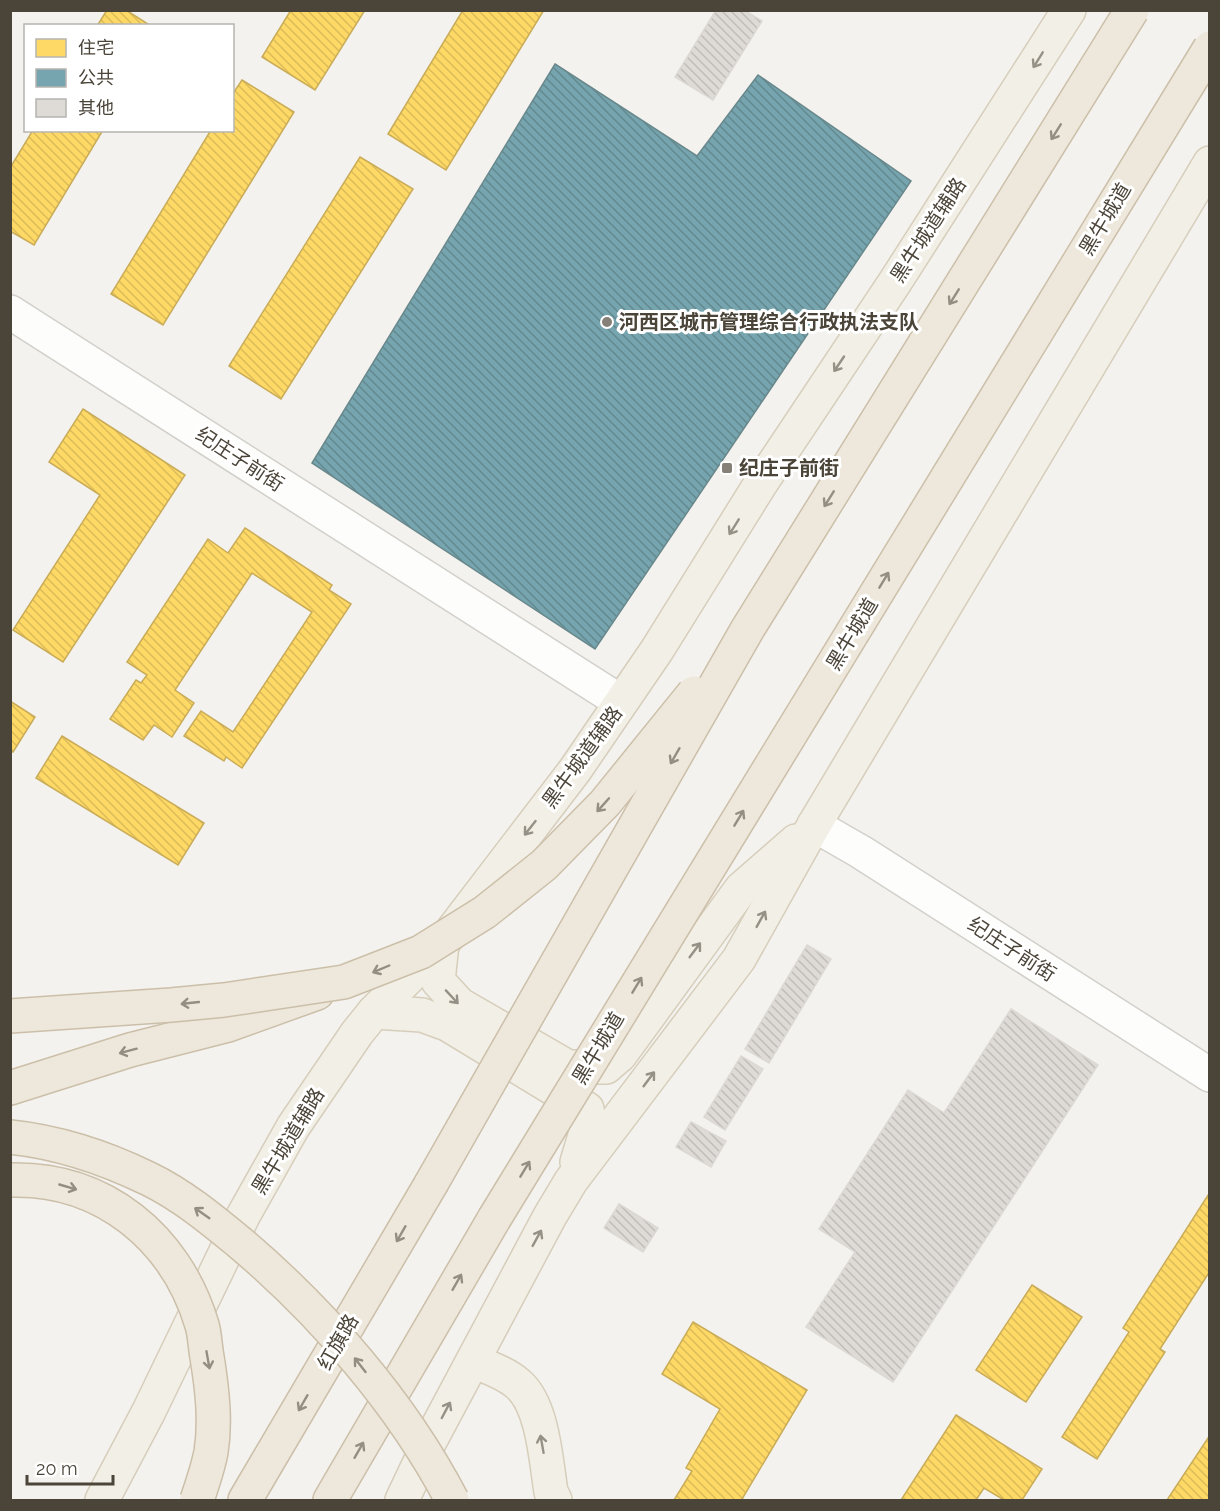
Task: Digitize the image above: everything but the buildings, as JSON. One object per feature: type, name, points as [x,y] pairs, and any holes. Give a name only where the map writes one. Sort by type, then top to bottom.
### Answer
[{"type":"highway","points":[[10,1088],[130,1050],[228,1025],[421,952],[485,912],[544,865],[605,803],[747,630],[1131,10]]},
{"type":"highway","name":"黑牛城道","points":[[330,1500],[494,1219],[1209,48]]},
{"type":"highway","name":"红旗路","points":[[245,1500],[431,1184],[747,630]]},
{"type":"highway","points":[[10,1016],[224,1000],[344,982]]},
{"type":"highway","points":[[10,1137],[64,1147],[116,1165],[150,1179],[213,1220],[294,1291],[345,1346],[409,1429],[452,1500]]},
{"type":"highway","points":[[10,1180],[54,1183],[102,1199],[142,1226],[176,1267],[202,1326],[212,1386],[211,1452],[197,1500]]},
{"type":"main road","name":"黑牛城道辅路","points":[[102,1500],[149,1411],[243,1216],[287,1137],[374,1011],[442,944],[575,770],[657,650],[787,444],[895,282],[1069,10]]},
{"type":"main road","points":[[402,1500],[429,1440],[473,1361],[509,1289],[571,1181],[739,959],[814,825],[1209,164]]},
{"type":"main road","points":[[442,944],[438,981],[459,1004],[568,1067],[606,1067],[620,1055],[741,889],[814,825]]},
{"type":"main road","points":[[374,1011],[422,1015],[447,1024],[587,1108],[589,1122],[571,1181]]},
{"type":"main road","points":[[473,1361],[518,1384],[530,1398],[537,1413],[551,1492],[555,1500]]},
{"type":"street","name":"纪庄子前街","points":[[10,312],[621,702]]},
{"type":"street","name":"纪庄子前街","points":[[814,825],[861,852],[1209,1075]]},
{"type":"place","name":"河西区城市管理综合行政执法支队","points":[[607,322]]},
{"type":"place","name":"纪庄子前街","points":[[727,468]]}]
